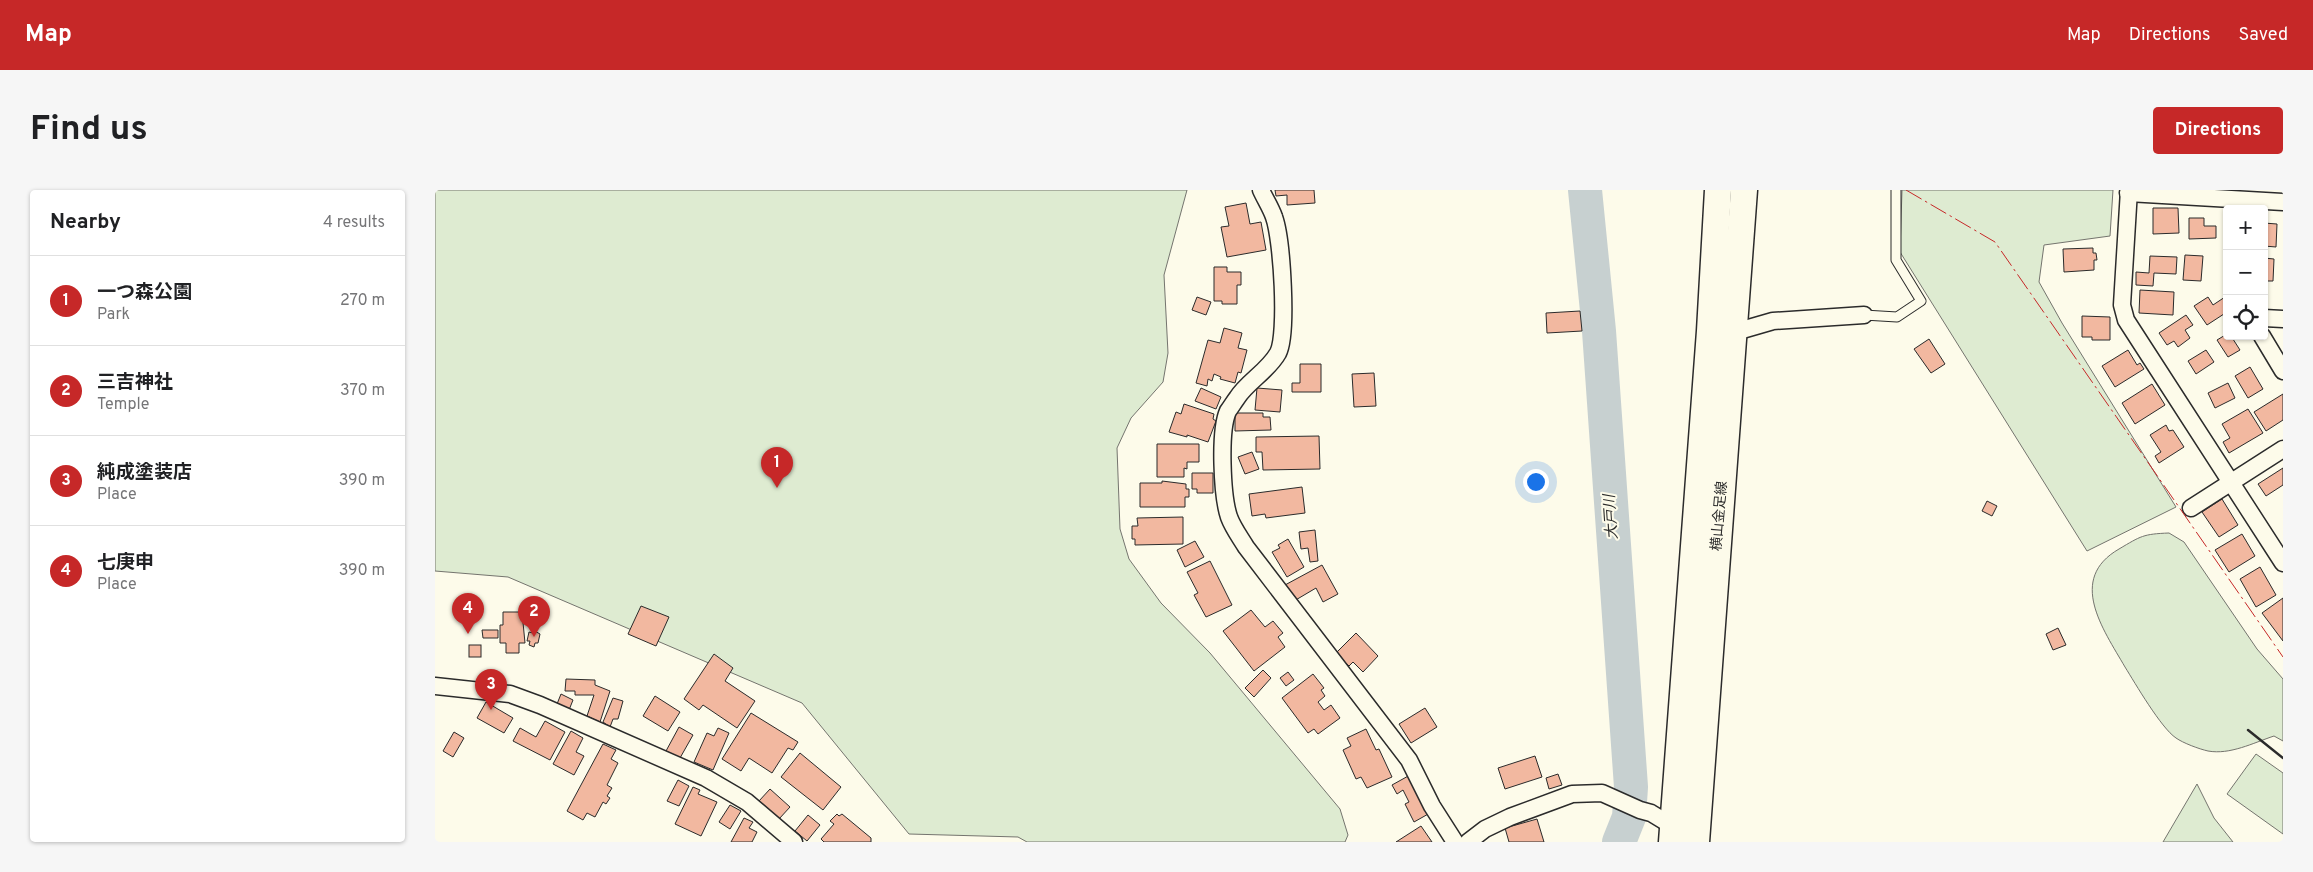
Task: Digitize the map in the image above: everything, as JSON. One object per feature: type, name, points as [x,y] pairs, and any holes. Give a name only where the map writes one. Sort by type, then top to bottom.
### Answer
[{"type":"main road","name":"横山金足線","points":[[1684,837],[1717,190]]},
{"type":"main road","name":"横山金足線","points":[[1684,837],[1735,332],[1744,190]]},
{"type":"street","points":[[1261,190],[1275,219],[1283,286],[1283,340],[1277,354],[1255,381],[1238,396],[1228,412],[1224,429],[1223,461],[1229,516],[1246,547],[1409,760],[1452,841]]},
{"type":"street","points":[[2283,202],[2235,204],[2129,192],[2122,305],[2126,320],[2230,484],[2283,563]]},
{"type":"street","points":[[1735,332],[1773,322],[1864,315]]},
{"type":"street","points":[[2268,318],[2283,319]]},
{"type":"street","points":[[2265,340],[2283,371]]},
{"type":"street","points":[[2191,508],[2283,449]]},
{"type":"street","points":[[435,686],[510,694],[540,705],[706,778],[747,802],[794,842]]},
{"type":"street","points":[[1469,842],[1485,829],[1510,817],[1572,794],[1602,793],[1651,813],[1684,837]]},
{"type":"lane","points":[[1864,315],[1897,317],[1921,301],[1896,260],[1896,190]]},
{"type":"green space","points":[[435,190],[1187,190],[1164,275],[1168,353],[1163,382],[1131,418],[1117,448],[1120,529],[1129,559],[1161,603],[1210,653],[1340,809],[1348,835],[1345,842],[1027,842],[1018,837],[909,834],[802,703],[508,577],[435,571]]},
{"type":"green space","points":[[1902,190],[2113,190],[2110,236],[2044,245],[2039,282],[2062,323],[2176,507],[2087,551],[1900,252]]},
{"type":"green space","points":[[2169,533],[2184,542],[2257,649],[2283,679],[2283,741],[2274,736],[2241,748],[2216,752],[2200,749],[2179,740],[2170,733],[2156,715],[2107,637],[2094,605],[2092,590],[2095,575],[2103,561],[2119,549],[2143,536]]},
{"type":"green space","points":[[2256,754],[2283,773],[2283,834],[2227,794]]},
{"type":"green space","points":[[2197,784],[2214,818],[2233,842],[2163,842]]},
{"type":"building","points":[[1275,190],[1314,190],[1315,203],[1287,205],[1287,195],[1276,196]]},
{"type":"building","points":[[1246,203],[1250,224],[1261,222],[1266,250],[1227,257],[1221,227],[1229,226],[1225,207]]},
{"type":"building","points":[[2153,208],[2178,208],[2179,233],[2153,234]]},
{"type":"building","points":[[2189,218],[2204,218],[2204,226],[2216,226],[2216,238],[2189,239]]},
{"type":"building","points":[[2268,223],[2277,224],[2276,247],[2268,246]]},
{"type":"building","points":[[2093,248],[2093,253],[2096,253],[2097,260],[2094,260],[2094,270],[2064,272],[2063,249]]},
{"type":"building","points":[[2185,255],[2203,256],[2201,281],[2183,280]]},
{"type":"building","points":[[2150,256],[2177,257],[2176,274],[2154,273],[2153,286],[2136,285],[2136,272],[2149,273]]},
{"type":"building","points":[[2268,258],[2274,259],[2273,281],[2268,281]]},
{"type":"building","points":[[1214,267],[1227,267],[1227,272],[1241,272],[1241,285],[1237,285],[1237,304],[1222,304],[1222,301],[1214,301]]},
{"type":"building","points":[[2140,290],[2174,292],[2173,315],[2139,313]]},
{"type":"building","points":[[1197,297],[1211,302],[1206,315],[1192,310]]},
{"type":"building","points":[[2208,297],[2213,305],[2223,298],[2223,315],[2207,325],[2194,306]]},
{"type":"building","points":[[1580,311],[1582,331],[1547,333],[1546,313]]},
{"type":"building","points":[[2186,315],[2193,325],[2185,330],[2190,338],[2178,347],[2174,341],[2167,345],[2159,333]]},
{"type":"building","points":[[2082,316],[2110,317],[2110,340],[2092,340],[2092,337],[2082,337]]},
{"type":"building","points":[[1224,328],[1242,333],[1238,348],[1247,350],[1241,373],[1238,372],[1235,383],[1220,379],[1221,377],[1214,374],[1212,381],[1208,379],[1207,386],[1196,383],[1208,340],[1220,343]]},
{"type":"building","points":[[2223,336],[2223,340],[2234,340],[2240,350],[2228,357],[2217,340]]},
{"type":"building","points":[[1929,339],[1945,364],[1931,373],[1914,349]]},
{"type":"building","points":[[2128,350],[2137,365],[2140,363],[2144,369],[2115,387],[2102,366]]},
{"type":"building","points":[[2206,350],[2214,362],[2196,374],[2188,361]]},
{"type":"building","points":[[1300,364],[1321,364],[1321,392],[1292,392],[1292,383],[1300,383]]},
{"type":"building","points":[[2250,367],[2263,389],[2248,398],[2235,376]]},
{"type":"building","points":[[1374,373],[1376,406],[1354,407],[1352,374]]},
{"type":"building","points":[[2228,383],[2235,398],[2215,408],[2208,393]]},
{"type":"building","points":[[2152,384],[2165,405],[2135,424],[2122,403]]},
{"type":"building","points":[[1201,388],[1221,397],[1216,409],[1195,401]]},
{"type":"building","points":[[1257,388],[1282,390],[1280,412],[1255,410]]},
{"type":"building","points":[[2283,394],[2283,420],[2266,431],[2254,412]]},
{"type":"building","points":[[1184,404],[1214,414],[1213,419],[1216,421],[1208,442],[1187,435],[1187,437],[1169,432],[1176,412],[1181,414]]},
{"type":"building","points":[[2248,409],[2263,433],[2229,453],[2223,442],[2230,438],[2222,424]]},
{"type":"building","points":[[1235,413],[1263,413],[1263,417],[1270,417],[1271,430],[1235,431]]},
{"type":"building","points":[[2166,425],[2169,431],[2173,430],[2184,447],[2159,463],[2155,456],[2161,452],[2150,435]]},
{"type":"building","points":[[1319,436],[1320,469],[1263,470],[1262,452],[1256,452],[1256,437]]},
{"type":"building","points":[[1157,444],[1199,444],[1199,462],[1187,462],[1187,469],[1184,468],[1184,477],[1157,477]]},
{"type":"building","points":[[1252,452],[1259,469],[1245,474],[1238,457]]},
{"type":"building","points":[[2283,468],[2283,485],[2266,496],[2258,484]]},
{"type":"building","points":[[1192,473],[1213,473],[1213,493],[1197,493],[1197,489],[1192,489]]},
{"type":"building","points":[[1162,481],[1186,484],[1186,489],[1189,489],[1189,497],[1185,497],[1185,507],[1140,507],[1140,483],[1162,483]]},
{"type":"building","points":[[1302,487],[1305,513],[1266,518],[1265,514],[1252,516],[1249,494]]},
{"type":"building","points":[[2222,499],[2238,525],[2219,537],[2202,512]]},
{"type":"building","points":[[1987,501],[1997,506],[1992,516],[1982,511]]},
{"type":"building","points":[[1183,517],[1183,544],[1135,545],[1135,539],[1132,539],[1132,526],[1138,526],[1137,518]]},
{"type":"building","points":[[1315,530],[1318,561],[1310,562],[1308,548],[1301,549],[1299,532]]},
{"type":"building","points":[[2242,534],[2255,556],[2229,572],[2215,550]]},
{"type":"building","points":[[1288,539],[1304,567],[1287,577],[1272,552],[1280,548],[1278,545]]},
{"type":"building","points":[[1195,541],[1204,557],[1185,567],[1177,550]]},
{"type":"building","points":[[1210,561],[1232,605],[1206,617],[1194,595],[1198,593],[1187,572]]},
{"type":"building","points":[[1322,565],[1338,594],[1323,602],[1316,588],[1294,601],[1285,585]]},
{"type":"building","points":[[2260,567],[2276,595],[2256,607],[2240,579]]},
{"type":"building","points":[[2283,598],[2283,641],[2262,613]]},
{"type":"building","points":[[641,606],[669,617],[656,646],[628,634]]},
{"type":"building","points":[[1251,610],[1265,627],[1273,621],[1283,633],[1278,637],[1285,647],[1254,671],[1223,631]]},
{"type":"building","points":[[503,612],[522,612],[525,643],[519,643],[519,653],[506,653],[506,643],[500,643],[500,625],[503,625]]},
{"type":"building","points":[[2058,628],[2066,645],[2053,650],[2046,634]]},
{"type":"building","points":[[482,630],[498,630],[498,638],[483,638]]},
{"type":"building","points":[[533,630],[540,634],[538,643],[535,643],[534,647],[529,645],[530,641],[527,641],[529,632],[533,633]]},
{"type":"building","points":[[1356,633],[1378,656],[1363,672],[1353,662],[1349,666],[1336,653]]},
{"type":"building","points":[[469,645],[481,645],[481,657],[469,657]]},
{"type":"building","points":[[714,654],[733,668],[725,681],[755,701],[737,728],[703,705],[699,710],[684,699]]},
{"type":"building","points":[[1263,670],[1271,678],[1254,697],[1245,688]]},
{"type":"building","points":[[1288,672],[1294,680],[1286,686],[1280,678]]},
{"type":"building","points":[[1313,674],[1324,688],[1321,690],[1325,696],[1318,702],[1324,710],[1331,705],[1340,718],[1318,734],[1314,729],[1308,733],[1282,698]]},
{"type":"building","points":[[566,679],[595,680],[595,685],[610,691],[600,722],[587,716],[594,695],[575,695],[575,691],[565,691]]},
{"type":"building","points":[[561,694],[573,700],[569,710],[557,704]]},
{"type":"building","points":[[655,696],[680,712],[668,731],[643,716]]},
{"type":"building","points":[[613,698],[623,701],[618,719],[613,719],[610,727],[603,722]]},
{"type":"building","points":[[486,702],[513,718],[504,733],[477,718]]},
{"type":"building","points":[[1425,708],[1437,727],[1411,743],[1399,724]]},
{"type":"building","points":[[751,713],[798,742],[793,750],[788,748],[772,773],[749,758],[741,771],[722,759]]},
{"type":"building","points":[[545,721],[565,732],[550,760],[513,741],[520,728],[536,737]]},
{"type":"building","points":[[679,727],[693,735],[680,758],[666,751]]},
{"type":"building","points":[[718,728],[729,733],[713,770],[694,762],[707,733],[714,736]]},
{"type":"building","points":[[1366,729],[1376,750],[1379,749],[1392,777],[1367,788],[1361,777],[1356,779],[1343,750],[1351,746],[1347,738]]},
{"type":"building","points":[[571,731],[583,738],[576,752],[584,756],[574,775],[553,764]]},
{"type":"building","points":[[454,732],[464,738],[453,757],[443,751]]},
{"type":"building","points":[[603,744],[616,750],[611,759],[618,763],[607,785],[612,788],[607,796],[610,798],[606,804],[603,802],[595,817],[587,813],[583,820],[567,811]]},
{"type":"building","points":[[800,753],[841,787],[823,810],[781,777]]},
{"type":"building","points":[[1535,756],[1542,777],[1505,789],[1498,768]]},
{"type":"building","points":[[1558,774],[1562,785],[1549,789],[1546,778]]},
{"type":"building","points":[[1410,775],[1430,813],[1414,822],[1405,804],[1409,802],[1403,790],[1397,794],[1392,785]]},
{"type":"building","points":[[678,780],[689,786],[679,806],[667,801]]},
{"type":"building","points":[[693,787],[700,790],[698,794],[717,802],[701,836],[675,824]]},
{"type":"building","points":[[770,789],[790,807],[779,819],[759,801]]},
{"type":"building","points":[[730,805],[741,811],[730,829],[719,822]]},
{"type":"building","points":[[837,814],[839,816],[842,814],[871,838],[871,842],[824,842],[821,839],[834,824],[830,821]]},
{"type":"building","points":[[808,815],[820,825],[807,841],[795,831]]},
{"type":"building","points":[[744,818],[753,822],[749,828],[757,832],[752,842],[731,842]]},
{"type":"building","points":[[1537,819],[1544,842],[1509,842],[1505,828]]},
{"type":"building","points":[[1421,826],[1432,842],[1396,842]]},
{"type":"waterway","name":"大戸川","points":[[1585,190],[1599,331],[1631,787],[1629,817],[1619,842]]},
{"type":"wall","points":[[2248,730],[2283,758]]},
{"type":"power","points":[[1906,190],[1995,242],[2283,657]]},
{"type":"place","name":"一つ森公園","points":[[777,488]]},
{"type":"place","name":"七庚申","points":[[468,634]]},
{"type":"place","name":"三吉神社","points":[[534,637]]},
{"type":"place","name":"純成塗装店","points":[[491,710]]}]
